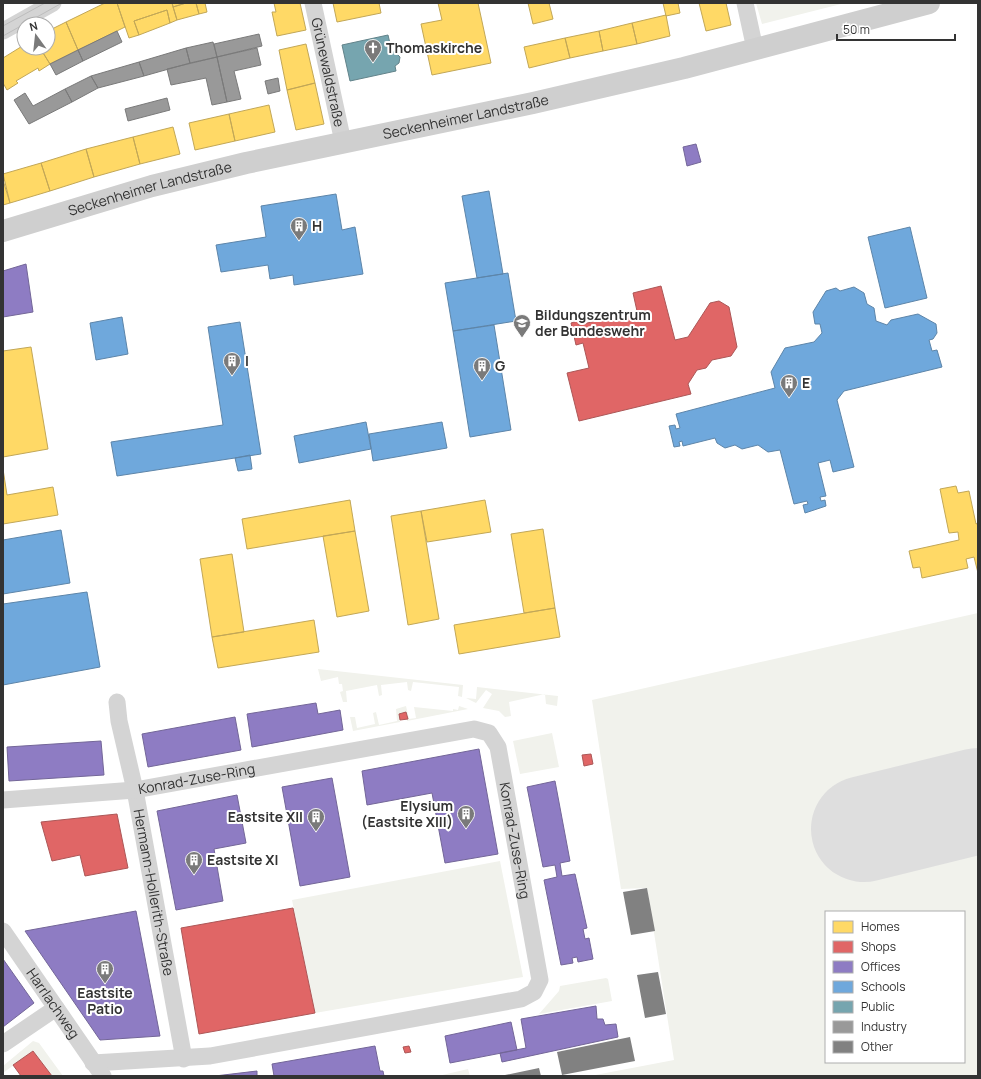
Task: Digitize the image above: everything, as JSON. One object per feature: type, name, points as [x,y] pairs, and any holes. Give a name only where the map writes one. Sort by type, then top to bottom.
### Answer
[{"type":"main road","name":"Seckenheimer Landstraße","points":[[3,231],[152,186],[343,142],[533,103],[755,49],[929,3]]},
{"type":"street","points":[[3,31],[53,3]]},
{"type":"street","name":"Grünewaldstraße","points":[[313,3],[343,142]]},
{"type":"street","points":[[745,3],[755,49]]},
{"type":"street","name":"Hermann-Hollerith-Straße","points":[[117,702],[120,726],[135,790],[184,1059]]},
{"type":"street","name":"Konrad-Zuse-Ring","points":[[3,800],[135,790],[474,729],[489,733],[498,747],[540,980],[534,992],[521,999],[210,1056],[98,1070]]},
{"type":"street","name":"Harrlachweg","points":[[3,931],[98,1070]]},
{"type":"street","points":[[3,1044],[56,1008]]},
{"type":"shaded area","points":[[756,3],[845,3],[762,24]]},
{"type":"shaded area","points":[[978,613],[978,1076],[590,1076],[674,1060],[647,888],[621,889],[592,700]]},
{"type":"shaded area","points":[[318,669],[463,685],[462,697],[458,696],[459,687],[413,682],[411,691],[408,690],[407,682],[381,685],[382,695],[379,696],[377,685],[346,691],[347,702],[343,702],[340,692],[343,691],[342,684],[339,684],[338,677],[321,681]]},
{"type":"shaded area","points":[[477,687],[543,694],[509,702],[511,716],[505,717],[499,711],[483,708],[492,694],[486,690],[476,703],[466,698],[476,699]]},
{"type":"shaded area","points":[[545,695],[558,696],[557,706],[546,704]]},
{"type":"shaded area","points":[[406,706],[409,719],[416,718],[414,707],[453,711],[453,709],[458,710],[459,706],[468,709],[407,721],[406,713],[399,714],[400,722],[353,731],[350,717],[355,717],[357,728],[375,724],[373,713],[376,712],[379,725],[397,721],[396,709]]},
{"type":"shaded area","points":[[552,733],[559,767],[520,774],[513,741]]},
{"type":"shaded area","points":[[500,861],[523,977],[315,1013],[292,900]]},
{"type":"shaded area","points":[[606,978],[608,979],[612,1001],[539,1014],[559,991],[560,986]]},
{"type":"shaded area","points":[[33,1041],[39,1043],[63,1076],[52,1076],[33,1051],[3,1073],[3,1066]]},
{"type":"shaded area","points":[[468,1069],[470,1076],[438,1076]]},
{"type":"building: Homes","points":[[105,3],[117,3],[125,27],[78,50],[66,22]]},
{"type":"building: Homes","points":[[117,3],[172,3],[177,20],[170,23],[167,10],[134,21],[139,35],[129,38]]},
{"type":"building: Homes","points":[[172,3],[186,3],[173,7]]},
{"type":"building: Homes","points":[[186,3],[196,3],[199,14],[177,20],[173,7]]},
{"type":"building: Homes","points":[[196,3],[205,3],[207,12],[199,14]]},
{"type":"building: Homes","points":[[274,3],[300,3],[306,30],[277,36],[272,12],[276,12]]},
{"type":"building: Homes","points":[[333,3],[379,3],[381,13],[337,22]]},
{"type":"building: Homes","points":[[438,3],[478,3],[491,63],[432,75],[421,24],[442,20]]},
{"type":"building: Homes","points":[[528,3],[549,3],[553,19],[533,24]]},
{"type":"building: Homes","points":[[663,3],[678,3],[680,13],[666,16]]},
{"type":"building: Homes","points":[[699,3],[726,3],[731,25],[706,31]]},
{"type":"building: Homes","points":[[167,10],[170,23],[139,35],[134,21]]},
{"type":"building: Homes","points":[[666,15],[670,36],[637,44],[632,23]]},
{"type":"building: Homes","points":[[66,22],[78,50],[50,64],[45,56],[56,56],[56,27]]},
{"type":"building: Homes","points":[[632,23],[637,44],[603,51],[599,31]]},
{"type":"building: Homes","points":[[599,31],[603,51],[570,58],[565,38]]},
{"type":"building: Homes","points":[[565,38],[570,58],[529,68],[524,47]]},
{"type":"building: Homes","points":[[306,44],[315,83],[287,90],[279,50]]},
{"type":"building: Homes","points":[[16,50],[16,56],[45,56],[50,64],[39,71],[38,68],[16,81],[18,83],[7,90],[3,83],[3,58]]},
{"type":"building: Homes","points":[[315,83],[324,124],[296,130],[287,90]]},
{"type":"building: Homes","points":[[269,105],[275,132],[235,141],[229,114]]},
{"type":"building: Homes","points":[[229,114],[235,141],[195,150],[189,123]]},
{"type":"building: Homes","points":[[173,127],[180,154],[140,164],[133,137]]},
{"type":"building: Homes","points":[[133,137],[140,164],[94,177],[86,149]]},
{"type":"building: Homes","points":[[86,149],[94,177],[50,191],[41,163]]},
{"type":"building: Homes","points":[[41,163],[50,191],[10,203],[3,174]]},
{"type":"building: Homes","points":[[3,180],[10,203],[3,205]]},
{"type":"building: Homes","points":[[31,347],[48,449],[3,457],[3,351]]},
{"type":"building: Homes","points":[[3,469],[7,495],[53,487],[58,515],[3,524]]},
{"type":"building: Homes","points":[[956,486],[958,493],[969,491],[976,524],[978,523],[978,573],[974,557],[966,559],[968,568],[922,578],[920,567],[913,568],[909,551],[959,540],[958,532],[949,533],[940,489]]},
{"type":"building: Homes","points":[[350,500],[355,531],[247,549],[242,519]]},
{"type":"building: Homes","points":[[485,500],[491,532],[427,542],[421,511]]},
{"type":"building: Homes","points":[[421,511],[439,619],[408,625],[391,516]]},
{"type":"building: Homes","points":[[543,529],[555,608],[524,613],[511,534]]},
{"type":"building: Homes","points":[[355,531],[369,611],[337,617],[323,536]]},
{"type":"building: Homes","points":[[232,554],[244,632],[212,637],[200,559]]},
{"type":"building: Homes","points":[[555,608],[560,637],[459,654],[454,625]]},
{"type":"building: Homes","points":[[314,620],[319,652],[218,668],[212,637]]},
{"type":"building: Shops","points":[[661,286],[675,340],[688,337],[710,303],[719,301],[729,307],[737,347],[731,356],[712,360],[706,368],[697,370],[688,384],[691,394],[579,421],[567,373],[589,368],[583,343],[576,345],[571,323],[578,321],[579,325],[637,311],[633,293]]},
{"type":"building: Shops","points":[[406,712],[408,719],[400,720],[399,714]]},
{"type":"building: Shops","points":[[591,754],[593,764],[584,766],[582,755]]},
{"type":"building: Shops","points":[[117,814],[128,868],[85,876],[80,855],[52,861],[41,822]]},
{"type":"building: Shops","points":[[293,908],[315,1013],[199,1034],[181,928]]},
{"type":"building: Shops","points":[[409,1046],[411,1052],[405,1053],[403,1047]]},
{"type":"building: Shops","points":[[33,1051],[52,1076],[21,1076],[13,1065]]},
{"type":"building: Offices","points":[[696,144],[701,162],[687,166],[683,147]]},
{"type":"building: Offices","points":[[26,264],[33,312],[3,317],[3,271]]},
{"type":"building: Offices","points":[[316,703],[318,714],[340,710],[343,730],[252,747],[247,714]]},
{"type":"building: Offices","points":[[235,717],[241,750],[148,767],[142,734]]},
{"type":"building: Offices","points":[[101,741],[104,775],[9,781],[7,747]]},
{"type":"building: Offices","name":"Elysium (Eastsite XIII)","points":[[479,749],[498,854],[445,863],[432,793],[367,805],[362,771]]},
{"type":"building: Offices","name":"Eastsite XII","points":[[332,778],[350,877],[300,886],[282,787]]},
{"type":"building: Offices","points":[[555,781],[570,861],[560,863],[562,876],[575,874],[587,928],[583,929],[585,939],[589,938],[593,959],[578,962],[577,957],[572,958],[573,963],[561,965],[544,880],[557,877],[555,865],[543,867],[527,787]]},
{"type":"building: Offices","name":"Eastsite XI","points":[[237,795],[246,843],[214,849],[223,901],[176,910],[157,811]]},
{"type":"building: Offices","name":"Eastsite Patio","points":[[136,911],[160,1036],[100,1040],[25,931]]},
{"type":"building: Offices","points":[[3,959],[34,1003],[3,1027]]},
{"type":"building: Offices","points":[[596,1006],[597,1019],[603,1019],[605,1025],[616,1024],[618,1037],[502,1062],[500,1053],[526,1048],[521,1019]]},
{"type":"building: Offices","points":[[511,1022],[517,1050],[450,1063],[445,1036]]},
{"type":"building: Offices","points":[[375,1046],[380,1071],[383,1071],[384,1076],[274,1076],[272,1064]]},
{"type":"building: Offices","points":[[257,1071],[257,1076],[215,1076]]},
{"type":"building: Schools","points":[[489,191],[503,274],[477,278],[462,196]]},
{"type":"building: Schools","name":"H","points":[[336,194],[342,230],[355,227],[363,274],[294,285],[293,275],[270,279],[268,265],[221,272],[216,245],[266,237],[261,206]]},
{"type":"building: Schools","points":[[910,227],[927,298],[885,308],[868,237]]},
{"type":"building: Schools","points":[[508,273],[516,321],[453,331],[445,283]]},
{"type":"building: Schools","name":"E","points":[[854,287],[864,293],[867,304],[874,308],[876,321],[887,325],[891,320],[918,314],[936,324],[937,333],[933,339],[929,340],[932,351],[937,350],[942,367],[844,391],[837,400],[854,467],[833,472],[830,460],[818,463],[826,496],[820,497],[821,501],[825,500],[826,506],[805,513],[803,505],[808,504],[807,501],[794,504],[780,450],[768,452],[758,445],[742,449],[735,445],[725,448],[717,443],[715,438],[683,446],[682,441],[679,442],[680,446],[674,447],[669,426],[675,425],[676,429],[680,428],[676,414],[775,388],[771,372],[785,348],[814,342],[822,333],[820,324],[815,324],[813,312],[826,291],[836,288],[840,291]]},
{"type":"building: Schools","points":[[122,317],[128,354],[96,360],[90,323]]},
{"type":"building: Schools","name":"I","points":[[240,322],[261,454],[117,476],[111,442],[223,425],[208,327]]},
{"type":"building: Schools","name":"G","points":[[494,325],[511,430],[470,437],[453,331]]},
{"type":"building: Schools","points":[[366,422],[371,449],[299,463],[294,436]]},
{"type":"building: Schools","points":[[442,422],[447,448],[373,461],[369,434]]},
{"type":"building: Schools","points":[[250,455],[252,469],[238,471],[235,458]]},
{"type":"building: Schools","points":[[61,530],[70,583],[3,594],[3,540]]},
{"type":"building: Schools","points":[[87,592],[100,667],[3,685],[3,604]]},
{"type":"building: Public","points":[[388,35],[392,52],[395,52],[400,57],[399,63],[395,66],[396,71],[350,81],[342,45]]},
{"type":"building: Industry","points":[[117,31],[122,42],[83,61],[78,50]]},
{"type":"building: Industry","points":[[259,34],[262,46],[217,57],[214,44]]},
{"type":"building: Industry","points":[[213,42],[217,57],[190,63],[186,48]]},
{"type":"building: Industry","points":[[186,48],[190,63],[144,76],[139,62]]},
{"type":"building: Industry","points":[[257,48],[261,65],[234,71],[241,99],[227,102],[217,57]]},
{"type":"building: Industry","points":[[78,50],[83,61],[56,75],[50,64]]},
{"type":"building: Industry","points":[[217,57],[227,102],[212,105],[206,78],[171,85],[167,69]]},
{"type":"building: Industry","points":[[139,62],[144,76],[98,88],[91,76]]},
{"type":"building: Industry","points":[[91,76],[98,88],[72,102],[65,89]]},
{"type":"building: Industry","points":[[278,78],[280,91],[268,94],[265,81]]},
{"type":"building: Industry","points":[[65,89],[72,102],[29,124],[14,100],[25,93],[33,106]]},
{"type":"building: Industry","points":[[167,98],[170,110],[128,121],[125,109]]},
{"type":"building: Other","points":[[647,888],[655,931],[631,935],[623,892]]},
{"type":"building: Other","points":[[658,972],[666,1014],[645,1018],[637,975]]},
{"type":"building: Other","points":[[630,1037],[635,1061],[562,1075],[557,1052]]},
{"type":"building: Other","points":[[539,1068],[541,1076],[505,1076],[505,1075]]},
{"type":"runway","points":[[864,829],[978,801]]},
{"type":"tram line","points":[[3,26],[45,3]]},
{"type":"tram line","points":[[3,36],[62,3]]},
{"type":"place","name":"Thomaskirche","points":[[373,63]]},
{"type":"place","name":"H","points":[[299,241]]},
{"type":"place","name":"Bildungszentrum der Bundeswehr","points":[[522,338]]},
{"type":"place","name":"I","points":[[232,376]]},
{"type":"place","name":"G","points":[[482,381]]},
{"type":"place","name":"E","points":[[789,398]]},
{"type":"place","name":"Elysium (Eastsite XIII)","points":[[466,829]]},
{"type":"place","name":"Eastsite XII","points":[[316,832]]},
{"type":"place","name":"Eastsite XI","points":[[194,875]]},
{"type":"place","name":"Eastsite Patio","points":[[105,984]]}]
